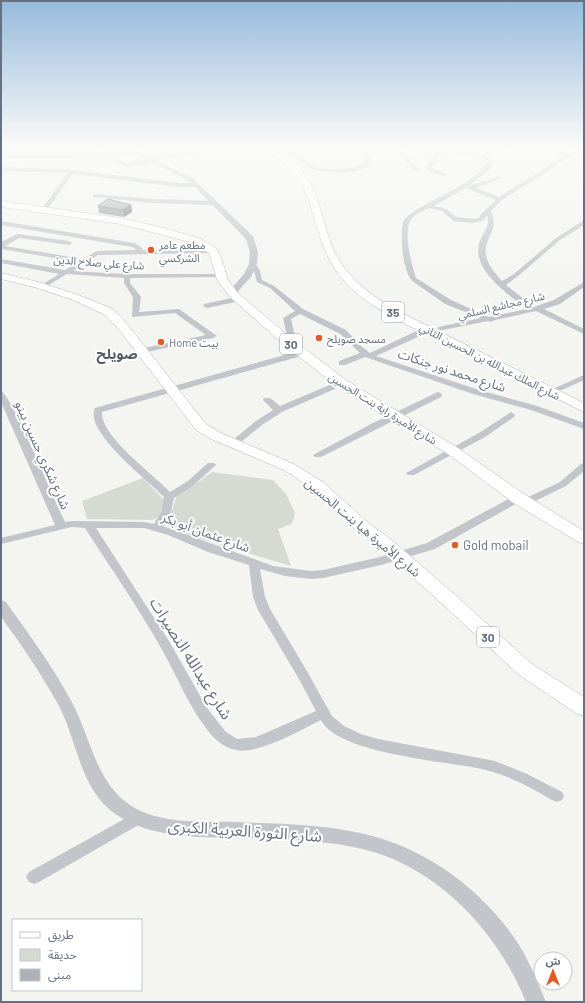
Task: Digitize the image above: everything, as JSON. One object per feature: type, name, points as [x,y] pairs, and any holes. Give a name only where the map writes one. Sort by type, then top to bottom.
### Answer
[{"type":"main road","name":"شارع الملك عبدالله بن الحسين الثاني","points":[[313,195],[331,255],[346,278],[359,289],[374,300],[426,330],[584,408]]},
{"type":"main road","name":"شارع الملك عبدالله بن الحسين الثاني","points":[[322,195],[333,226],[338,249],[344,261],[355,276],[376,294],[441,329],[584,400]]},
{"type":"main road","points":[[1,204],[140,225],[197,241],[213,251]]},
{"type":"main road","name":"شارع الأميرة راية بنت الحسين","points":[[213,251],[223,280],[235,297],[341,384],[453,451],[521,500],[581,538]]},
{"type":"main road","name":"شارع الأميرة هيا بنت الحسين","points":[[1,276],[77,298],[108,312],[142,351],[201,427],[233,444],[274,460],[317,485],[365,529],[400,556],[526,669],[584,708]]},
{"type":"street","points":[[44,210],[55,195]]},
{"type":"street","points":[[205,195],[251,240],[254,252],[253,264],[248,275],[235,289],[235,297],[207,306]]},
{"type":"street","points":[[452,195],[411,216],[406,223],[405,250],[412,277],[417,282],[448,302],[491,320]]},
{"type":"street","points":[[489,195],[500,199]]},
{"type":"street","points":[[428,206],[442,208],[452,218],[458,220],[482,219],[484,214],[507,195]]},
{"type":"street","points":[[94,196],[153,201],[213,203]]},
{"type":"street","points":[[488,211],[492,218],[492,223],[482,245],[482,252],[488,268],[501,285],[536,310],[584,332]]},
{"type":"street","points":[[501,285],[516,275],[558,239],[584,222]]},
{"type":"street","points":[[1,223],[134,245],[142,252]]},
{"type":"street","points":[[1,246],[18,236],[69,243]]},
{"type":"street","points":[[1,246],[16,250],[83,261]]},
{"type":"street","points":[[1,260],[16,250]]},
{"type":"street","points":[[42,287],[68,272],[83,261],[99,253],[213,251]]},
{"type":"street","name":"شارع علي صلاح الدين","points":[[1,260],[68,272],[223,280]]},
{"type":"street","name":"شارع محمد نور جنكات","points":[[253,264],[257,271],[259,281],[272,287],[300,311],[343,332],[367,355],[476,392],[534,408],[584,426]]},
{"type":"street","points":[[127,276],[127,283],[137,297],[135,315],[176,312],[213,336],[142,351]]},
{"type":"street","points":[[223,280],[241,282]]},
{"type":"street","name":"شارع مجاشع السلمي","points":[[441,329],[536,310],[557,302],[584,284]]},
{"type":"street","points":[[287,341],[291,336],[287,318],[300,311]]},
{"type":"street","points":[[342,363],[367,355],[426,330]]},
{"type":"street","points":[[169,497],[162,488],[112,441],[98,422],[96,412],[100,408],[302,353]]},
{"type":"street","points":[[559,388],[584,378]]},
{"type":"street","points":[[233,444],[259,423],[279,410],[341,384]]},
{"type":"street","name":"شارع شكري حسين بينو","points":[[1,394],[12,414],[61,526]]},
{"type":"street","points":[[318,455],[438,395]]},
{"type":"street","points":[[267,400],[279,410]]},
{"type":"street","points":[[411,472],[482,435],[511,415]]},
{"type":"street","points":[[157,527],[166,512],[169,497],[191,483],[211,465]]},
{"type":"street","name":"شارع عثمان أبو بكر","points":[[1,541],[61,526],[88,524],[144,525],[157,527],[254,564],[285,572],[311,575],[400,556],[431,546],[521,500],[563,484],[584,466]]},
{"type":"street","name":"شارع عبدالله النصيرات","points":[[88,524],[165,644],[206,718],[223,738],[237,745],[252,744],[323,713]]},
{"type":"street","points":[[254,564],[259,597],[264,610],[332,726],[340,732],[358,739],[390,747],[497,768],[526,778],[557,796]]},
{"type":"street","name":"شارع الثورة العربية الكبرى","points":[[1,605],[57,689],[72,715],[99,784],[112,801],[123,810],[137,818],[168,825],[292,833],[355,839],[378,845],[398,853],[419,863],[442,879],[478,908],[509,946],[521,966],[536,1002]]},
{"type":"street","points":[[34,878],[137,818]]},
{"type":"green space","points":[[212,472],[273,480],[286,494],[295,513],[292,524],[278,529],[291,566],[191,536],[168,523],[177,495]]},
{"type":"green space","points":[[143,478],[164,500],[159,517],[153,520],[87,519],[82,501]]},
{"type":"building","points":[[108,199],[131,205],[123,210],[98,206]]},
{"type":"place","name":"مطعم عامر الشركسي","points":[[151,250]]},
{"type":"place","name":"مسجد صويلح","points":[[319,338]]},
{"type":"place","name":"Home بيت","points":[[161,342]]},
{"type":"place","name":"Gold mobail","points":[[455,545]]},
{"type":"district","name":"صويلح","points":[[117,353]]}]
